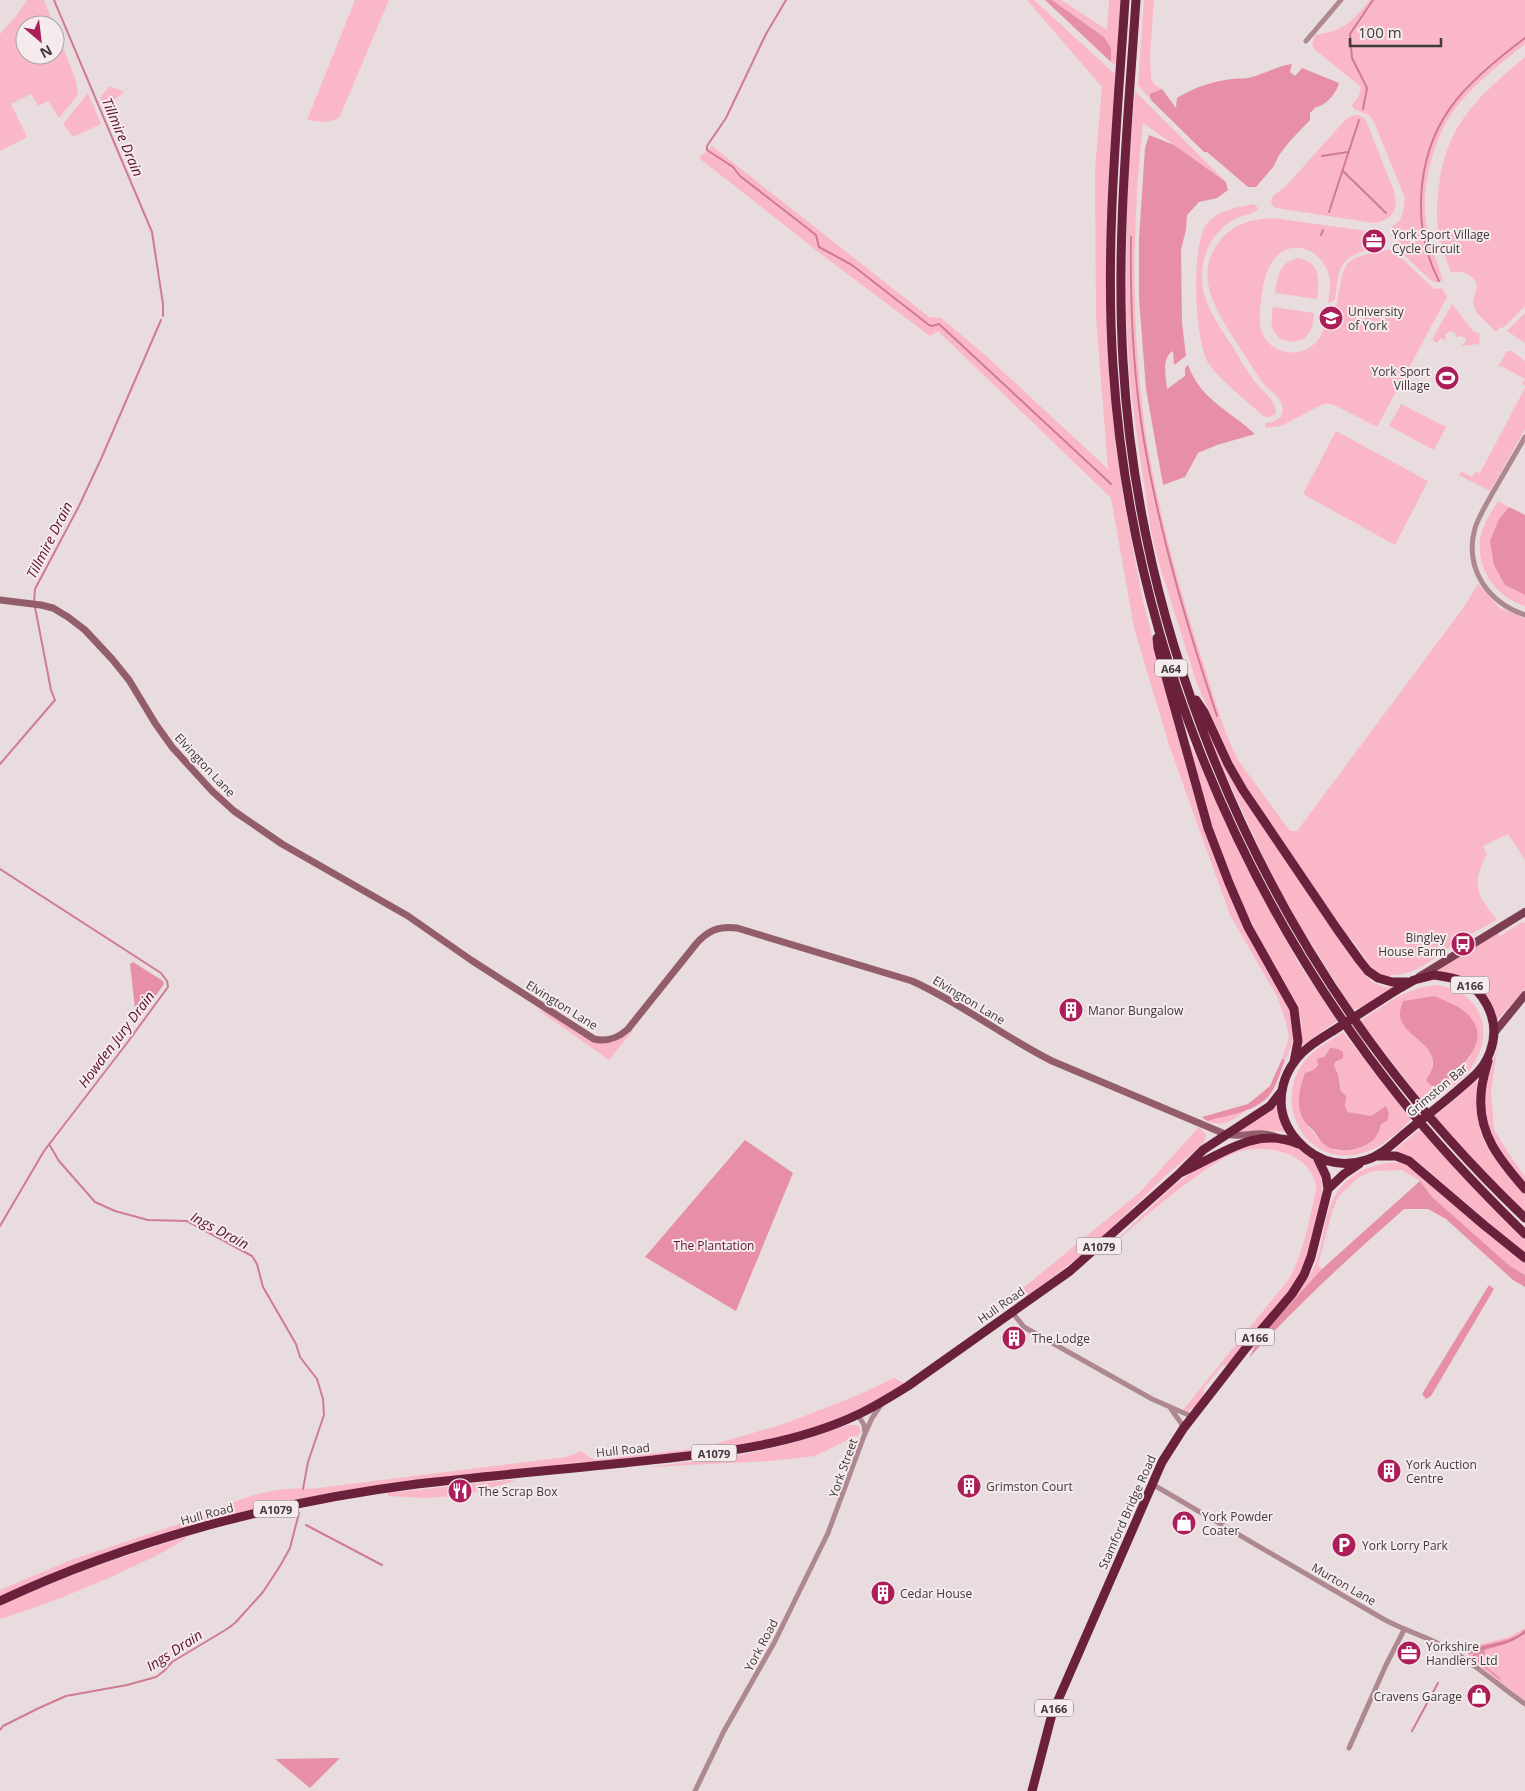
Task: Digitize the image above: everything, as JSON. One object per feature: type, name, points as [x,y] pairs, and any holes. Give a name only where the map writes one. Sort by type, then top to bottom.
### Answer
[{"type":"highway","name":"A64","points":[[1125,0],[1112,207],[1110,288],[1113,366],[1117,412],[1128,489],[1163,646],[1192,732],[1229,822],[1252,869],[1303,961],[1335,1010],[1397,1095],[1457,1164],[1525,1234]]},
{"type":"highway","name":"A64","points":[[1136,0],[1121,217],[1123,362],[1132,449],[1146,536],[1170,630],[1188,688],[1218,769],[1241,820],[1283,904],[1344,1005],[1406,1089],[1464,1158],[1525,1218]]},
{"type":"highway","points":[[1155,617],[1158,648],[1208,828],[1228,884],[1248,926],[1294,1009],[1298,1041],[1293,1063]]},
{"type":"highway","points":[[1188,688],[1204,712],[1216,741],[1243,790],[1336,929],[1364,966],[1373,975],[1385,981],[1414,980]]},
{"type":"highway","name":"Grimston Bar","points":[[1434,976],[1453,977],[1471,986],[1484,999],[1493,1019],[1494,1033],[1490,1054],[1477,1073],[1375,1156],[1364,1161],[1349,1164],[1335,1163],[1317,1157],[1303,1146],[1287,1126],[1282,1108],[1282,1092],[1293,1063],[1321,1039],[1414,980],[1434,976]]},
{"type":"highway","points":[[1490,1054],[1480,1094],[1484,1128],[1499,1158],[1525,1189]]},
{"type":"highway","name":"Hull Road","points":[[0,1601],[127,1550],[195,1530],[317,1499],[418,1484],[750,1448],[822,1429],[858,1415],[886,1400],[927,1373],[1070,1271],[1180,1173],[1193,1159],[1225,1134],[1270,1106],[1282,1092]]},
{"type":"highway","name":"Hull Road","points":[[1180,1173],[1249,1140],[1266,1137],[1282,1139],[1303,1146]]},
{"type":"highway","points":[[1375,1156],[1396,1156],[1409,1161],[1525,1258]]},
{"type":"highway","name":"A166","points":[[1317,1157],[1326,1176],[1328,1189]]},
{"type":"highway","name":"A166","points":[[1328,1189],[1344,1174],[1364,1161]]},
{"type":"highway","name":"Stamford Bridge Road","points":[[1032,1791],[1052,1714],[1162,1462],[1183,1429],[1246,1348],[1292,1294],[1301,1280],[1311,1257],[1328,1189]]},
{"type":"main road","name":"Elvington Lane","points":[[0,600],[41,605],[60,612],[75,622],[106,652],[129,680],[172,747],[200,780],[234,811],[282,844],[408,916],[471,960],[594,1038],[607,1040],[622,1034],[628,1029],[696,944],[707,933],[718,928],[737,928],[912,981],[1052,1061],[1225,1134],[1234,1136],[1262,1132],[1282,1139]]},
{"type":"main road","points":[[1414,980],[1525,912]]},
{"type":"main road","points":[[1494,1033],[1525,995]]},
{"type":"street","points":[[1306,41],[1342,0]]},
{"type":"street","points":[[1525,437],[1479,517],[1473,541],[1473,557],[1476,570],[1489,594],[1501,603],[1525,615]]},
{"type":"street","points":[[1012,1312],[1031,1331],[1113,1378],[1169,1407],[1193,1417]]},
{"type":"street","name":"York Street","points":[[840,1506],[864,1436],[872,1418],[886,1400]]},
{"type":"street","points":[[1169,1407],[1181,1423],[1183,1429]]},
{"type":"street","name":"York Street","points":[[858,1415],[864,1425],[864,1436]]},
{"type":"street","name":"Murton Lane","points":[[1152,1484],[1404,1630],[1420,1635],[1454,1652],[1525,1704]]},
{"type":"street","name":"York Road","points":[[695,1791],[724,1731],[774,1642],[840,1506]]},
{"type":"street","points":[[1349,1748],[1386,1665],[1404,1630]]},
{"type":"shaded area","points":[[27,0],[44,0],[50,15],[17,15]]},
{"type":"shaded area","points":[[355,0],[389,0],[340,116],[333,121],[307,120]]},
{"type":"shaded area","points":[[1027,0],[1034,0],[1116,75],[1109,175],[1106,274],[1108,345],[1116,442],[1124,502],[1143,601],[1182,753],[1200,814],[1291,1013],[1293,1037],[1285,1060],[1282,1059],[1289,1038],[1278,998],[1230,915],[1169,745],[1134,628],[1111,498],[938,331],[930,336],[825,257],[699,158],[712,146],[929,317],[941,318],[985,355],[1108,469],[1096,317],[1095,169],[1102,87]]},
{"type":"shaded area","points":[[1052,0],[1061,0],[1107,30],[1109,0],[1120,0],[1117,66],[1111,62],[1111,48],[1104,37]]},
{"type":"shaded area","points":[[1144,0],[1154,0],[1150,55],[1151,79],[1154,84],[1162,89],[1148,94],[1151,100],[1138,85]]},
{"type":"shaded area","points":[[1370,0],[1525,0],[1525,44],[1479,82],[1462,100],[1448,120],[1436,145],[1428,173],[1425,214],[1430,239],[1443,280],[1437,283],[1429,279],[1396,247],[1399,242],[1392,227],[1399,221],[1403,213],[1405,198],[1374,122],[1369,115],[1354,109],[1352,105],[1359,96],[1361,87],[1314,49],[1312,45],[1315,35],[1341,28],[1352,20]]},
{"type":"shaded area","points":[[15,17],[15,65],[65,65],[65,53],[76,81],[78,95],[59,118],[48,101],[38,106],[31,94],[11,104],[27,137],[0,151],[0,34]]},
{"type":"shaded area","points":[[1525,57],[1525,306],[1503,328],[1500,327],[1496,332],[1476,312],[1473,302],[1477,285],[1473,278],[1467,274],[1451,272],[1438,230],[1439,186],[1449,145],[1467,113],[1493,85]]},
{"type":"shaded area","points":[[110,86],[124,92],[105,108],[100,97]]},
{"type":"shaded area","points":[[1135,91],[1226,182],[1143,123],[1136,204],[1135,245],[1136,327],[1142,408],[1148,448],[1170,550],[1226,734],[1238,760],[1290,831],[1297,831],[1464,607],[1478,584],[1500,608],[1525,618],[1525,860],[1508,834],[1483,846],[1487,854],[1479,874],[1479,890],[1485,904],[1497,920],[1461,940],[1418,969],[1409,972],[1390,975],[1389,977],[1382,975],[1372,968],[1352,940],[1341,931],[1235,769],[1197,684],[1158,560],[1151,531],[1135,422],[1126,314],[1127,184]]},
{"type":"shaded area","points":[[88,93],[101,124],[73,137],[63,124]]},
{"type":"shaded area","points":[[1358,115],[1364,118],[1367,123],[1394,191],[1396,203],[1393,213],[1381,222],[1374,223],[1276,208],[1272,205],[1271,200],[1273,196],[1286,186],[1346,119]]},
{"type":"shaded area","points":[[1254,204],[1258,208],[1256,210],[1251,214],[1231,221],[1214,238],[1204,261],[1202,274],[1206,300],[1211,312],[1250,374],[1274,404],[1276,413],[1268,417],[1262,415],[1233,389],[1207,361],[1203,349],[1197,312],[1197,269],[1202,233],[1208,222],[1218,215]]},
{"type":"shaded area","points":[[1273,218],[1367,231],[1369,249],[1351,257],[1345,262],[1339,273],[1335,299],[1328,303],[1330,280],[1322,261],[1315,254],[1298,248],[1289,249],[1272,262],[1267,271],[1263,287],[1260,319],[1264,338],[1277,349],[1285,352],[1303,351],[1311,347],[1318,340],[1324,329],[1328,307],[1333,307],[1337,304],[1345,268],[1350,262],[1364,255],[1392,249],[1434,289],[1442,288],[1447,297],[1377,427],[1332,404],[1323,404],[1281,426],[1266,428],[1265,423],[1272,422],[1281,416],[1282,405],[1278,398],[1262,382],[1223,321],[1208,285],[1207,273],[1209,260],[1215,248],[1233,228],[1256,220]]},
{"type":"shaded area","points":[[1298,258],[1306,260],[1315,268],[1318,279],[1317,299],[1275,293],[1280,271],[1287,263]]},
{"type":"shaded area","points":[[1452,304],[1473,331],[1480,334],[1479,344],[1461,346],[1466,342],[1465,338],[1461,336],[1456,337],[1455,333],[1450,331],[1445,335],[1446,341],[1441,338],[1437,343],[1433,341]]},
{"type":"shaded area","points":[[1273,307],[1314,313],[1310,332],[1301,340],[1289,342],[1279,337],[1272,327]]},
{"type":"shaded area","points":[[1525,313],[1525,343],[1507,331]]},
{"type":"shaded area","points":[[1507,351],[1512,351],[1525,361],[1525,379],[1501,366],[1498,367]]},
{"type":"shaded area","points":[[1525,388],[1525,429],[1490,491],[1459,475],[1461,471],[1472,477],[1475,472],[1480,473]]},
{"type":"shaded area","points":[[1401,404],[1446,427],[1434,450],[1389,426]]},
{"type":"shaded area","points":[[1336,431],[1428,481],[1395,545],[1303,494]]},
{"type":"shaded area","points":[[1498,501],[1509,507],[1499,519],[1505,585],[1525,595],[1525,606],[1505,596],[1497,589],[1485,572],[1482,562],[1480,551],[1481,535]]},
{"type":"shaded area","points":[[1213,739],[1274,842],[1351,956],[1372,982],[1384,987],[1392,987],[1391,990],[1368,1005],[1353,1010],[1300,926],[1270,872],[1210,740]]},
{"type":"shaded area","points":[[1191,746],[1263,898],[1298,962],[1337,1021],[1301,1046],[1302,1024],[1298,1010],[1247,914],[1221,855],[1187,747]]},
{"type":"shaded area","points":[[1522,922],[1525,923],[1525,989],[1496,1021],[1493,1012],[1460,977],[1439,973],[1438,970],[1498,933],[1500,936]]},
{"type":"shaded area","points":[[1437,985],[1453,989],[1466,996],[1475,1006],[1481,1018],[1483,1030],[1482,1044],[1477,1058],[1468,1072],[1459,1082],[1426,1106],[1360,1021],[1405,993]],"holes":[[[1434,996],[1471,1056],[1442,1085],[1432,1069],[1433,1056],[1423,1043],[1403,1024],[1404,1001]]]},
{"type":"shaded area","points":[[537,1009],[547,1012],[581,1034],[609,1042],[621,1038],[634,1029],[609,1060]]},
{"type":"shaded area","points":[[1343,1032],[1411,1119],[1378,1147],[1353,1155],[1335,1155],[1320,1149],[1307,1139],[1298,1126],[1293,1110],[1292,1094],[1295,1077],[1304,1062],[1317,1049]],"holes":[[[1330,1048],[1335,1062],[1334,1066],[1339,1077],[1348,1112],[1371,1116],[1379,1110],[1381,1124],[1377,1136],[1338,1151],[1323,1144],[1308,1127],[1305,1073],[1313,1070]]]},
{"type":"shaded area","points":[[1497,1049],[1491,1092],[1494,1129],[1525,1177],[1525,1185],[1499,1150],[1488,1126],[1485,1113],[1486,1083]]},
{"type":"shaded area","points":[[1477,1080],[1478,1117],[1483,1138],[1496,1160],[1525,1194],[1525,1214],[1434,1117]]},
{"type":"shaded area","points":[[1278,1105],[1285,1132],[1262,1130],[1237,1133],[1237,1131]]},
{"type":"shaded area","points":[[1247,1110],[1228,1122],[1219,1124],[1207,1121]]},
{"type":"shaded area","points":[[1199,1127],[1206,1135],[1204,1143],[1165,1176],[1090,1249],[1026,1297],[1017,1293],[1139,1193]]},
{"type":"shaded area","points":[[1420,1129],[1471,1186],[1525,1239],[1525,1254],[1416,1160],[1395,1150]]},
{"type":"shaded area","points":[[1269,1140],[1294,1146],[1316,1162],[1321,1172],[1322,1194],[1306,1259],[1299,1278],[1284,1299],[1228,1364],[1222,1366],[1203,1389],[1201,1402],[1188,1412],[1183,1410],[1289,1279],[1304,1242],[1315,1194],[1316,1185],[1312,1174],[1306,1165],[1297,1158],[1275,1150],[1252,1149],[1235,1153],[1219,1161],[1185,1184],[1101,1255],[1172,1187],[1197,1168],[1241,1145]]},
{"type":"shaded area","points":[[1403,1162],[1525,1263],[1525,1275],[1510,1266],[1432,1197],[1420,1181],[1402,1170],[1372,1171],[1358,1178],[1339,1196],[1333,1209],[1318,1265],[1322,1269],[1293,1301],[1315,1266],[1327,1215],[1338,1191],[1355,1174],[1366,1169],[1377,1165]]},
{"type":"shaded area","points":[[894,1378],[906,1384],[842,1417],[815,1428],[783,1437],[752,1444],[307,1499],[90,1560],[0,1596],[0,1590],[71,1560],[203,1516],[228,1504],[255,1495],[282,1490],[310,1489],[566,1457],[581,1451],[594,1460],[701,1448],[784,1424],[858,1395]]},
{"type":"shaded area","points":[[848,1425],[856,1425],[860,1428],[860,1434],[815,1456],[770,1461],[648,1467],[745,1454],[793,1443]]},
{"type":"shaded area","points":[[509,1480],[516,1481],[467,1494],[466,1488],[453,1490],[454,1496],[426,1498],[388,1496],[388,1493]]},
{"type":"shaded area","points":[[189,1536],[156,1555],[107,1579],[0,1619],[0,1605],[93,1568]]},
{"type":"shaded area","points":[[1525,1628],[1525,1701],[1467,1657],[1478,1645],[1509,1637]]},
{"type":"green space","points":[[1045,0],[1052,0],[1104,37],[1111,48],[1111,62]]},
{"type":"green space","points":[[1292,64],[1290,72],[1295,76],[1302,68],[1339,83],[1330,98],[1310,113],[1310,120],[1290,141],[1279,155],[1274,166],[1256,187],[1248,187],[1207,152],[1204,152],[1151,100],[1149,94],[1162,89],[1176,108],[1177,98],[1196,88],[1218,81],[1252,77]]},
{"type":"green space","points":[[1149,135],[1174,145],[1226,182],[1228,190],[1217,198],[1199,202],[1187,215],[1186,230],[1181,249],[1182,323],[1186,356],[1174,365],[1173,351],[1169,354],[1165,368],[1167,389],[1185,376],[1185,368],[1188,365],[1200,387],[1208,396],[1255,434],[1217,445],[1198,453],[1185,477],[1163,485],[1146,389],[1139,299],[1139,239],[1145,148]]},
{"type":"green space","points":[[1509,507],[1525,515],[1525,595],[1505,585],[1494,565],[1490,541],[1499,519]]},
{"type":"green space","points":[[133,962],[163,981],[164,984],[139,1019],[136,1018],[130,964]]},
{"type":"green space","points":[[1434,996],[1468,1014],[1476,1026],[1477,1034],[1477,1041],[1470,1056],[1448,1080],[1438,1087],[1430,1085],[1426,1080],[1432,1069],[1433,1060],[1430,1053],[1406,1028],[1401,1021],[1400,1013],[1403,1001]]},
{"type":"green space","points":[[1330,1048],[1343,1052],[1343,1058],[1335,1062],[1334,1066],[1338,1074],[1341,1091],[1346,1096],[1345,1106],[1348,1112],[1371,1116],[1386,1106],[1389,1114],[1387,1121],[1381,1124],[1373,1140],[1355,1149],[1340,1150],[1325,1145],[1307,1125],[1300,1111],[1300,1088],[1305,1073],[1313,1070],[1318,1065],[1317,1059],[1324,1057]]},
{"type":"green space","points":[[1282,1059],[1285,1060],[1271,1093],[1258,1105],[1242,1112],[1207,1121],[1202,1117],[1248,1104],[1270,1086]]},
{"type":"green space","name":"The Plantation","points":[[745,1140],[793,1173],[736,1311],[645,1257]]},
{"type":"green space","points":[[1420,1181],[1432,1197],[1510,1266],[1525,1275],[1525,1287],[1513,1280],[1446,1219],[1428,1209],[1404,1209],[1305,1300],[1249,1358],[1259,1338],[1322,1269]]},
{"type":"green space","points":[[1489,1285],[1494,1289],[1431,1396],[1426,1399],[1422,1394]]},
{"type":"green space","points":[[1525,1631],[1525,1634],[1505,1644],[1485,1650],[1484,1665],[1500,1680],[1471,1657],[1480,1646],[1509,1639]]},
{"type":"green space","points":[[340,1758],[310,1788],[275,1759]]},
{"type":"waterway","name":"Tillmire Drain","points":[[54,0],[152,232],[163,304],[163,316]]},
{"type":"waterway","points":[[786,0],[766,34],[726,118],[707,146],[707,150],[733,167],[740,176],[816,235],[819,247],[852,265],[929,325],[939,324],[1111,484]]},
{"type":"waterway","points":[[1363,109],[1367,88],[1352,58],[1350,34],[1373,0]]},
{"type":"waterway","points":[[1439,281],[1430,259],[1424,236],[1421,212],[1426,164],[1433,141],[1443,119],[1472,82],[1525,38]]},
{"type":"waterway","points":[[1329,212],[1359,120]]},
{"type":"waterway","points":[[1322,156],[1348,152]]},
{"type":"waterway","points":[[1343,171],[1386,213]]},
{"type":"waterway","points":[[1321,235],[1323,230]]},
{"type":"waterway","points":[[1131,237],[1131,288],[1137,390],[1150,476],[1175,580],[1217,716]]},
{"type":"waterway","name":"Tillmire Drain","points":[[34,603],[35,589],[79,506],[161,320]]},
{"type":"waterway","name":"Tillmire Drain","points":[[0,764],[55,700],[51,690],[35,607]]},
{"type":"waterway","name":"Howden Jury Drain","points":[[0,869],[161,973],[167,981],[168,987],[44,1151],[0,1226]]},
{"type":"waterway","name":"Ings Drain","points":[[49,1144],[59,1161],[95,1202],[115,1211],[148,1220],[187,1221],[252,1256],[257,1264],[263,1287],[296,1344],[300,1357],[317,1379],[323,1399],[324,1415],[308,1462],[303,1489]]},
{"type":"waterway","name":"Ings Drain","points":[[0,1730],[3,1726],[66,1696],[127,1685],[156,1677],[172,1662],[227,1629],[235,1623],[263,1592],[280,1566],[290,1548],[299,1513]]},
{"type":"waterway","points":[[306,1525],[382,1565]]},
{"type":"waterway","points":[[1469,1653],[1513,1640],[1525,1631]]},
{"type":"waterway","points":[[1412,1731],[1438,1683]]},
{"type":"place","name":"York Sport Village Cycle Circuit","points":[[1374,241]]},
{"type":"place","name":"University of York","points":[[1331,318]]},
{"type":"place","name":"York Sport Village","points":[[1447,378]]},
{"type":"place","name":"Bingley House Farm","points":[[1463,944]]},
{"type":"place","name":"Manor Bungalow","points":[[1071,1010]]},
{"type":"place","name":"The Lodge","points":[[1014,1338]]},
{"type":"place","name":"York Auction Centre","points":[[1389,1471]]},
{"type":"place","name":"Grimston Court","points":[[969,1486]]},
{"type":"place","name":"The Scrap Box","points":[[460,1491]]},
{"type":"place","name":"York Powder Coater","points":[[1184,1523]]},
{"type":"place","name":"York Lorry Park","points":[[1344,1545]]},
{"type":"place","name":"Cedar House","points":[[883,1593]]},
{"type":"place","name":"Yorkshire Handlers Ltd","points":[[1409,1653]]},
{"type":"place","name":"Cravens Garage","points":[[1479,1696]]}]
